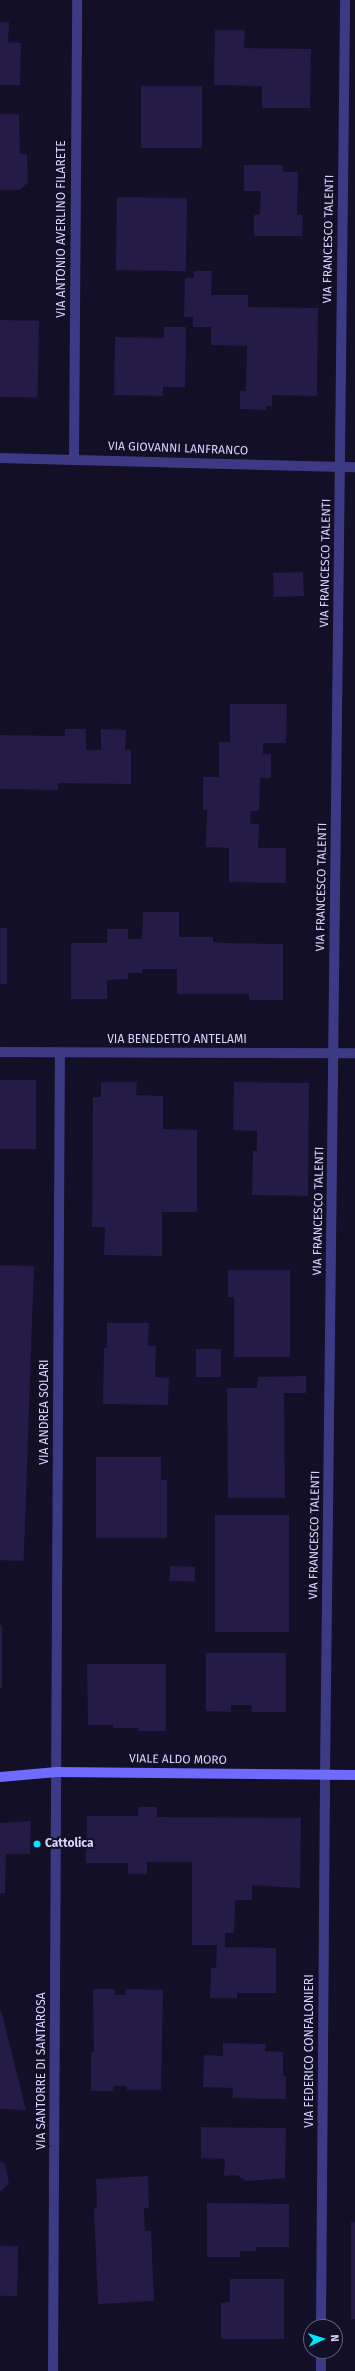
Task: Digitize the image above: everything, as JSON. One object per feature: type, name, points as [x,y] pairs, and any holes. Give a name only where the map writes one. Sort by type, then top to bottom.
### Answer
[{"type":"main road","name":"VIALE ALDO MORO","points":[[0,1777],[57,1772],[355,1775]]},
{"type":"street","name":"VIA ANTONIO AVERLINO FILARETE","points":[[74,458],[77,0]]},
{"type":"street","name":"VIA FRANCESCO TALENTI","points":[[325,1775],[345,0]]},
{"type":"street","name":"VIA GIOVANNI LANFRANCO","points":[[0,458],[74,458],[355,467]]},
{"type":"street","name":"VIA BENEDETTO ANTELAMI","points":[[0,1052],[355,1053]]},
{"type":"street","name":"VIA ANDREA SOLARI","points":[[57,1772],[60,1053]]},
{"type":"street","name":"VIA SANTORRE DI SANTAROSA","points":[[53,2371],[57,1772]]},
{"type":"street","name":"VIA FEDERICO CONFALONIERI","points":[[321,2319],[325,1775]]},
{"type":"street","points":[[321,2359],[321,2371]]},
{"type":"building","points":[[0,22],[9,22],[8,42],[21,43],[20,85],[0,85]]},
{"type":"building","points":[[215,30],[245,30],[244,48],[311,49],[310,108],[262,108],[262,86],[214,85]]},
{"type":"building","points":[[141,86],[202,86],[202,148],[141,148]]},
{"type":"building","points":[[0,114],[19,114],[20,154],[27,154],[28,182],[20,190],[0,190]]},
{"type":"building","points":[[244,165],[283,165],[283,172],[298,172],[297,215],[303,215],[302,236],[254,236],[254,215],[260,214],[261,191],[244,191]]},
{"type":"building","points":[[117,197],[187,198],[186,271],[116,270]]},
{"type":"building","points":[[194,271],[212,271],[211,295],[248,295],[248,307],[318,308],[317,396],[272,395],[272,406],[266,406],[266,410],[240,409],[240,391],[246,391],[247,346],[211,345],[211,327],[193,327],[193,317],[184,317],[185,278],[194,278]]},
{"type":"building","points":[[0,320],[39,321],[38,398],[0,397]]},
{"type":"building","points":[[164,327],[186,327],[185,387],[163,387],[163,396],[114,395],[115,337],[164,338]]},
{"type":"building","points":[[303,572],[304,596],[274,597],[273,573]]},
{"type":"building","points":[[230,704],[287,704],[286,743],[263,743],[263,754],[271,754],[271,778],[260,778],[259,811],[251,811],[250,824],[259,824],[258,848],[286,848],[286,883],[229,882],[229,848],[206,847],[207,810],[203,810],[203,777],[219,777],[219,742],[230,742]]},
{"type":"building","points":[[65,729],[86,729],[86,750],[101,750],[101,729],[126,730],[125,750],[131,750],[131,784],[58,783],[58,790],[0,789],[0,735],[65,736]]},
{"type":"building","points":[[143,912],[179,912],[179,937],[213,937],[213,942],[224,943],[283,944],[283,1000],[249,1000],[249,994],[177,994],[177,969],[142,969],[142,973],[128,973],[128,979],[107,980],[107,999],[71,999],[71,943],[107,943],[107,929],[128,929],[128,939],[142,939]]},
{"type":"building","points":[[0,928],[7,928],[7,984],[0,984]]},
{"type":"building","points":[[0,1080],[36,1080],[36,1149],[0,1149]]},
{"type":"building","points":[[101,1082],[137,1082],[136,1095],[163,1096],[163,1129],[197,1130],[197,1212],[162,1212],[162,1256],[104,1255],[105,1227],[92,1227],[93,1097],[101,1097]]},
{"type":"building","points":[[234,1082],[309,1083],[308,1196],[252,1195],[253,1151],[257,1151],[257,1131],[233,1130]]},
{"type":"building","points":[[0,1265],[34,1266],[24,1561],[0,1560]]},
{"type":"building","points":[[228,1270],[290,1270],[290,1357],[234,1357],[234,1297],[228,1297]]},
{"type":"building","points":[[107,1323],[149,1323],[148,1346],[156,1346],[155,1377],[169,1378],[168,1405],[103,1404],[104,1348],[107,1348]]},
{"type":"building","points":[[196,1349],[221,1349],[221,1377],[196,1377]]},
{"type":"building","points":[[306,1376],[306,1393],[284,1393],[285,1498],[228,1498],[227,1388],[257,1388],[258,1377]]},
{"type":"building","points":[[96,1457],[161,1457],[161,1480],[167,1480],[167,1538],[96,1538]]},
{"type":"building","points":[[215,1515],[289,1515],[289,1632],[215,1632]]},
{"type":"building","points":[[170,1566],[195,1567],[194,1582],[169,1581]]},
{"type":"building","points":[[0,1625],[2,1625],[2,1688],[0,1688]]},
{"type":"building","points":[[206,1653],[286,1653],[286,1712],[252,1712],[251,1705],[231,1705],[231,1712],[206,1711]]},
{"type":"building","points":[[87,1664],[166,1664],[166,1731],[138,1731],[138,1728],[113,1728],[113,1725],[88,1725]]},
{"type":"building","points":[[138,1807],[157,1807],[157,1817],[301,1818],[300,1888],[252,1885],[252,1900],[235,1900],[234,1933],[225,1933],[225,1947],[276,1948],[276,1993],[237,1993],[237,1998],[210,1998],[211,1968],[216,1968],[217,1945],[192,1945],[192,1862],[147,1862],[147,1874],[128,1874],[128,1863],[86,1863],[87,1816],[138,1816]]},
{"type":"building","points":[[31,1821],[30,1854],[6,1854],[5,1893],[0,1893],[0,1823]]},
{"type":"building","points":[[93,1989],[115,1989],[115,1995],[126,1995],[126,1989],[163,1990],[161,2090],[127,2090],[127,2086],[113,2086],[114,2091],[91,2091],[91,2052],[94,2052]]},
{"type":"building","points":[[1,2010],[26,2110],[0,2109]]},
{"type":"building","points":[[223,2043],[266,2044],[265,2051],[283,2052],[283,2076],[286,2076],[286,2099],[232,2098],[233,2088],[203,2087],[204,2055],[223,2056]]},
{"type":"building","points":[[201,2127],[286,2128],[285,2178],[246,2181],[237,2175],[224,2176],[225,2159],[201,2158]]},
{"type":"building","points":[[0,2161],[5,2164],[9,2183],[0,2192]]},
{"type":"building","points":[[148,2176],[149,2208],[144,2208],[145,2231],[151,2231],[154,2301],[98,2304],[94,2208],[97,2208],[96,2179]]},
{"type":"building","points":[[207,2203],[289,2204],[289,2247],[256,2247],[256,2251],[240,2251],[240,2257],[207,2257]]},
{"type":"building","points":[[351,2222],[355,2222],[355,2319],[351,2319]]},
{"type":"building","points":[[0,2246],[18,2246],[17,2296],[0,2296]]},
{"type":"building","points":[[230,2279],[284,2279],[284,2339],[221,2339],[221,2303],[230,2302]]},
{"type":"place","name":"Cattolica","points":[[37,1844]]}]
